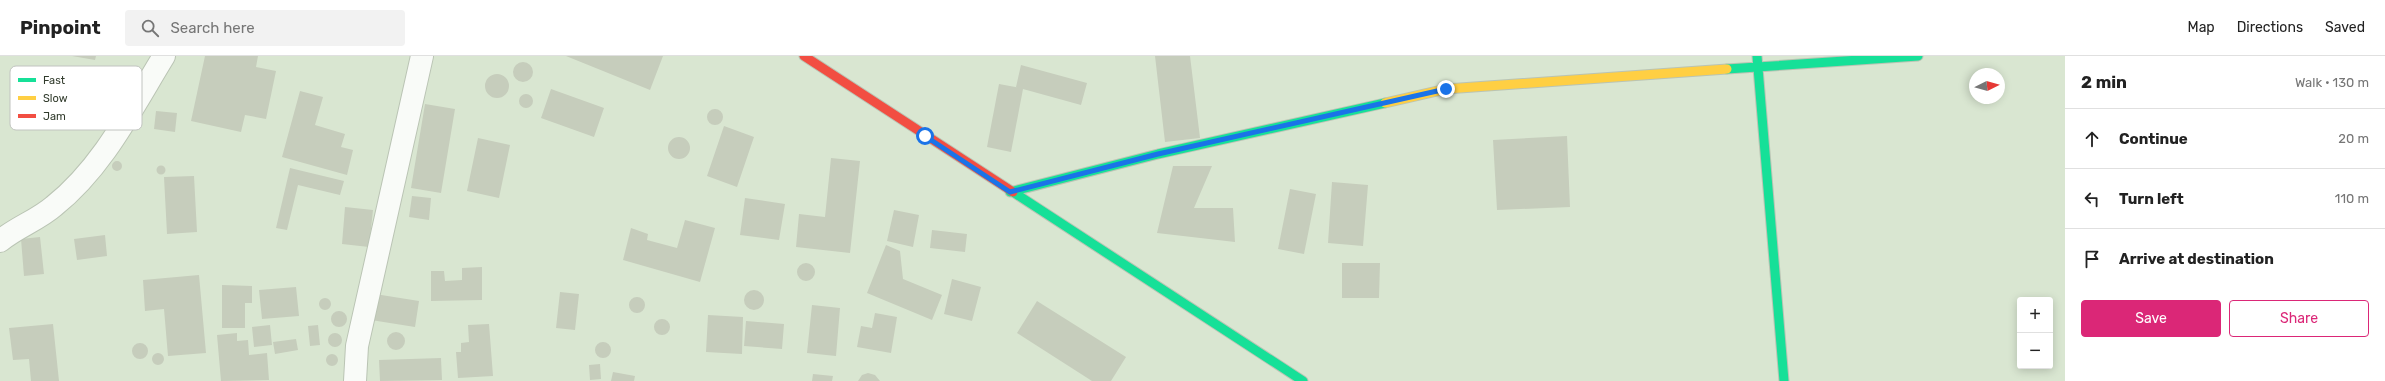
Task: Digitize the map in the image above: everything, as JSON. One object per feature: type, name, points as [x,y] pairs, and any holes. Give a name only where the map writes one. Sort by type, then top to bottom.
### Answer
[{"type":"street","points":[[142,90],[164,56]]},
{"type":"street","points":[[355,381],[357,346],[422,56]]},
{"type":"street","points":[[804,56],[1010,192],[1303,381]]},
{"type":"street","points":[[1757,56],[1784,381]]},
{"type":"street","points":[[1010,192],[1158,154],[1446,89],[1918,56]]},
{"type":"street","points":[[0,241],[12,231],[54,207],[91,170],[117,130]]},
{"type":"building","points":[[72,56],[96,56],[95,60]]},
{"type":"building","points":[[205,56],[258,56],[256,67],[276,71],[266,119],[245,115],[241,132],[191,121]]},
{"type":"building","points":[[566,56],[663,56],[650,90]]},
{"type":"building","points":[[1155,56],[1190,56],[1200,138],[1165,142]]},
{"type":"building","points":[[519,62],[527,62],[533,68],[533,76],[527,82],[519,82],[513,76],[513,68]]},
{"type":"building","points":[[1021,65],[1087,83],[1081,105],[1023,89],[1011,152],[987,147],[999,84],[1021,88],[1016,87]]},
{"type":"building","points":[[497,74],[506,77],[509,86],[506,95],[497,98],[488,95],[485,86],[488,77]]},
{"type":"building","points":[[551,89],[604,108],[594,137],[541,118]]},
{"type":"building","points":[[300,91],[323,97],[315,125],[345,134],[341,147],[353,150],[347,175],[282,157]]},
{"type":"building","points":[[523,94],[529,94],[533,98],[533,104],[529,108],[523,108],[519,104],[519,98]]},
{"type":"building","points":[[425,104],[455,109],[441,193],[411,188]]},
{"type":"building","points":[[712,109],[718,109],[723,114],[721,123],[718,125],[712,125],[707,120],[707,114]]},
{"type":"building","points":[[156,111],[177,113],[175,132],[154,129]]},
{"type":"building","points":[[724,126],[754,137],[737,187],[707,176]]},
{"type":"building","points":[[1567,136],[1570,207],[1497,210],[1493,140]]},
{"type":"building","points":[[679,137],[687,140],[690,148],[687,156],[679,159],[671,156],[668,148],[671,140]]},
{"type":"building","points":[[478,138],[510,145],[499,198],[467,191]]},
{"type":"building","points":[[831,158],[860,161],[850,253],[796,247],[799,214],[825,217]]},
{"type":"building","points":[[115,161],[119,161],[121,162],[121,170],[115,171],[112,168],[112,164]]},
{"type":"building","points":[[159,166],[163,166],[165,170],[163,174],[159,174],[157,172],[157,168]]},
{"type":"building","points":[[1173,166],[1212,166],[1194,208],[1233,208],[1235,242],[1157,233]]},
{"type":"building","points":[[290,168],[344,181],[340,195],[298,185],[287,230],[276,228]]},
{"type":"building","points":[[194,176],[197,232],[167,234],[164,177]]},
{"type":"building","points":[[1332,182],[1368,185],[1363,246],[1328,243]]},
{"type":"building","points":[[1290,189],[1316,194],[1304,254],[1278,249]]},
{"type":"building","points":[[412,196],[431,198],[429,220],[409,217]]},
{"type":"building","points":[[745,198],[785,204],[779,240],[740,235]]},
{"type":"building","points":[[345,207],[373,210],[369,247],[342,244]]},
{"type":"building","points":[[894,210],[919,215],[913,247],[887,241]]},
{"type":"building","points":[[685,220],[715,228],[700,282],[623,260],[631,228],[648,234],[647,240],[677,248]]},
{"type":"building","points":[[932,230],[967,234],[965,252],[930,248]]},
{"type":"building","points":[[105,235],[107,256],[77,260],[74,239]]},
{"type":"building","points":[[40,237],[44,274],[24,276],[21,239]]},
{"type":"building","points":[[886,245],[900,251],[903,279],[942,295],[932,320],[867,293]]},
{"type":"building","points":[[806,263],[812,266],[815,272],[812,278],[806,281],[800,278],[797,272],[800,266]]},
{"type":"building","points":[[1342,263],[1380,263],[1379,298],[1342,298]]},
{"type":"building","points":[[482,267],[482,300],[431,301],[431,271],[444,271],[445,281],[462,280],[462,268]]},
{"type":"building","points":[[199,275],[206,353],[168,356],[164,309],[145,311],[143,280]]},
{"type":"building","points":[[952,279],[981,287],[972,321],[944,314]]},
{"type":"building","points":[[222,285],[252,286],[252,303],[245,303],[245,328],[222,328]]},
{"type":"building","points":[[296,287],[299,316],[262,319],[259,290]]},
{"type":"building","points":[[754,290],[761,293],[764,300],[761,307],[754,310],[747,307],[744,300],[747,293]]},
{"type":"building","points":[[560,292],[579,294],[575,330],[556,328]]},
{"type":"building","points":[[375,294],[419,301],[415,327],[371,320]]},
{"type":"building","points":[[634,297],[640,297],[645,302],[643,311],[640,313],[634,313],[629,308],[629,302]]},
{"type":"building","points":[[327,298],[330,299],[330,309],[323,310],[320,309],[319,302],[320,299]]},
{"type":"building","points":[[1037,301],[1126,357],[1111,381],[1092,381],[1017,333]]},
{"type":"building","points":[[812,305],[840,308],[836,356],[807,353]]},
{"type":"building","points":[[336,311],[342,311],[347,316],[345,325],[342,327],[336,327],[331,322],[331,316]]},
{"type":"building","points":[[875,313],[897,317],[891,353],[857,347],[861,326],[872,328]]},
{"type":"building","points":[[708,315],[743,317],[742,354],[706,352]]},
{"type":"building","points":[[662,319],[669,324],[670,327],[665,334],[662,335],[655,330],[654,327],[659,320]]},
{"type":"building","points":[[746,321],[784,324],[782,349],[744,346]]},
{"type":"building","points":[[53,324],[59,381],[31,381],[29,359],[13,360],[9,328]]},
{"type":"building","points":[[489,324],[493,376],[458,378],[456,352],[461,352],[461,343],[469,342],[468,325]]},
{"type":"building","points":[[270,325],[272,345],[254,347],[252,327]]},
{"type":"building","points":[[318,325],[320,345],[310,346],[308,326]]},
{"type":"building","points":[[396,332],[400,333],[404,337],[404,345],[400,349],[396,350],[392,349],[388,345],[387,341],[388,337],[392,333]]},
{"type":"building","points":[[237,333],[237,341],[248,340],[249,355],[267,353],[269,380],[221,381],[217,335]]},
{"type":"building","points":[[335,333],[340,335],[342,340],[340,345],[335,347],[330,345],[328,340],[330,335]]},
{"type":"building","points":[[296,339],[298,350],[275,354],[273,342]]},
{"type":"building","points":[[600,342],[606,342],[611,347],[609,356],[606,358],[600,358],[595,353],[595,347]]},
{"type":"building","points":[[140,343],[147,348],[148,351],[143,358],[140,359],[133,354],[132,351],[137,344]]},
{"type":"building","points":[[156,353],[160,353],[164,359],[160,365],[156,365],[152,361],[152,357]]},
{"type":"building","points":[[330,354],[334,354],[338,360],[334,366],[330,366],[326,362],[326,358]]},
{"type":"building","points":[[441,358],[442,380],[380,381],[379,360]]},
{"type":"building","points":[[600,364],[601,379],[590,380],[589,365]]},
{"type":"building","points":[[613,372],[635,376],[634,381],[611,381]]},
{"type":"building","points":[[868,373],[875,375],[880,381],[858,381],[862,375]]},
{"type":"building","points":[[813,374],[833,376],[832,381],[812,381]]},
{"type":"traffic: fast","points":[[1757,56],[1784,381]]},
{"type":"traffic: fast","points":[[1727,69],[1918,56]]},
{"type":"traffic: fast","points":[[1010,192],[1158,154],[1385,103]]},
{"type":"traffic: fast","points":[[1013,192],[1303,381]]},
{"type":"traffic: slow","points":[[1385,103],[1446,89],[1727,69]]},
{"type":"traffic: jam","points":[[804,56],[1013,192]]},
{"type":"route","points":[[925,136],[1010,192],[1158,154],[1446,89]]}]
